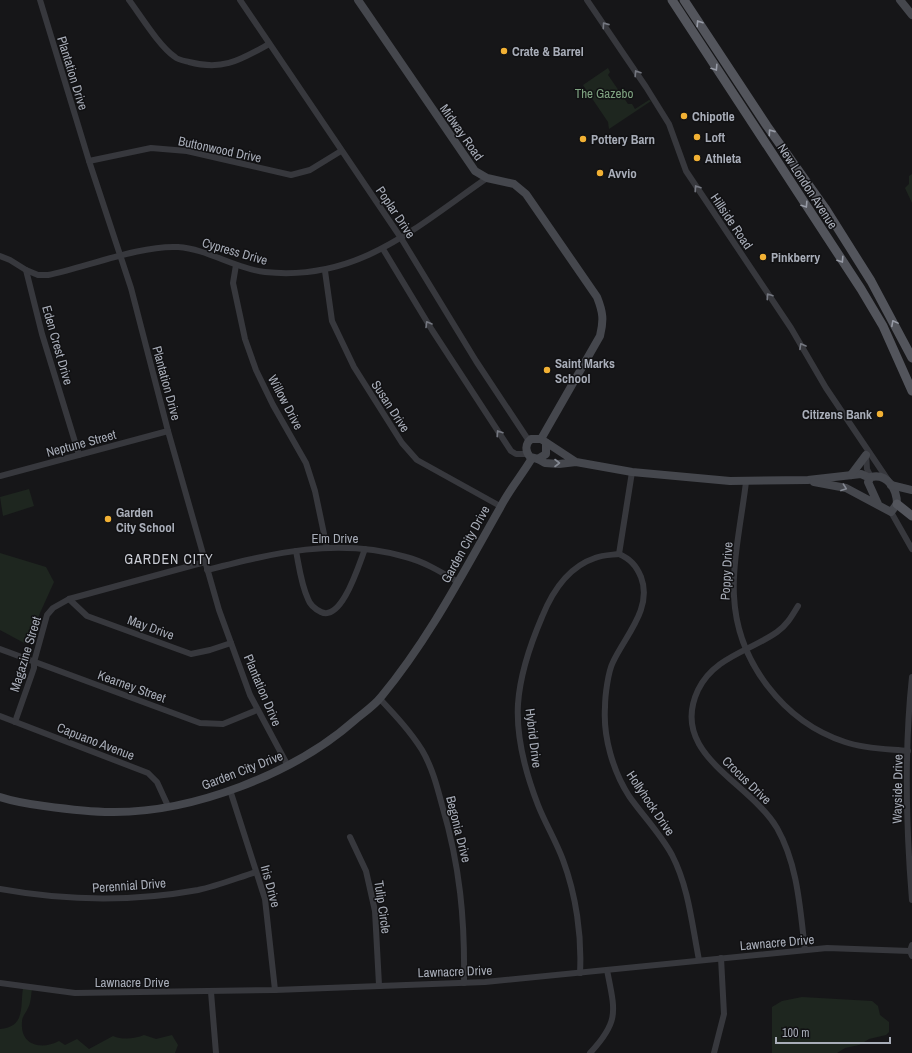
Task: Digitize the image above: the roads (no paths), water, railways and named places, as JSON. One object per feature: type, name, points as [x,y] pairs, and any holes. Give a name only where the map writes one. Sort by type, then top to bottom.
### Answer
[{"type":"main road","name":"New London Avenue","points":[[672,0],[861,289],[883,326],[912,391]]},
{"type":"main road","name":"New London Avenue","points":[[686,1],[767,126],[822,203],[871,281],[912,358]]},
{"type":"main road","points":[[894,508],[912,516]]},
{"type":"street","name":"Plantation Drive","points":[[40,0],[89,161],[121,257],[207,570],[231,643],[257,710],[288,766]]},
{"type":"street","points":[[128,0],[154,35],[175,58],[201,65],[217,66],[242,60],[269,44]]},
{"type":"street","name":"Poplar Drive","points":[[240,0],[401,238],[476,361],[529,441]]},
{"type":"street","name":"Midway Road","points":[[358,0],[475,171],[487,178],[514,184],[526,194],[597,298],[603,312],[604,323],[600,336],[543,441]]},
{"type":"street","name":"Hillside Road","points":[[587,0],[635,69],[669,124],[686,171],[791,328],[866,452],[890,483]]},
{"type":"street","points":[[900,0],[912,15]]},
{"type":"street","name":"Buttonwood Drive","points":[[89,161],[151,148],[187,151],[291,175],[310,170],[342,151]]},
{"type":"street","name":"Cypress Drive","points":[[26,270],[38,275],[48,275],[156,249],[178,247],[202,252],[236,265],[264,272],[301,274],[325,271],[339,267],[383,249],[487,178]]},
{"type":"street","points":[[383,249],[432,330],[511,452],[533,457],[545,463],[558,464],[576,462],[632,472],[746,482],[808,480],[861,474],[870,478],[876,476],[890,483],[912,490]]},
{"type":"street","points":[[0,256],[10,260],[26,270]]},
{"type":"street","name":"Willow Drive","points":[[236,265],[233,283],[245,339],[256,370],[273,405],[306,463],[315,491],[327,548]]},
{"type":"street","name":"Eden Crest Drive","points":[[26,270],[42,334],[79,455]]},
{"type":"street","name":"Susan Drive","points":[[325,271],[332,321],[354,367],[402,442],[417,460],[500,506]]},
{"type":"street","name":"Neptune Street","points":[[0,476],[168,431]]},
{"type":"street","points":[[529,441],[534,438],[543,441],[576,462]]},
{"type":"street","name":"Garden City Drive","points":[[529,441],[526,448],[533,457]]},
{"type":"street","name":"Garden City Drive","points":[[0,797],[13,801],[58,808],[111,812],[168,806],[230,790],[280,770],[313,752],[340,734],[380,698],[420,645],[458,582],[500,506],[533,457],[546,454],[543,441]]},
{"type":"street","points":[[851,475],[866,452]]},
{"type":"street","name":"Hillside Road","points":[[866,452],[867,468],[870,478]]},
{"type":"street","points":[[619,554],[632,472]]},
{"type":"street","points":[[870,478],[868,482],[878,504]]},
{"type":"street","points":[[808,480],[846,488],[878,504],[885,510],[894,508]]},
{"type":"street","name":"Poppy Drive","points":[[746,482],[736,563],[734,596],[740,632],[750,659],[765,682],[786,708],[812,726],[846,742],[878,748],[908,751]]},
{"type":"street","points":[[890,483],[896,496],[894,508],[912,549]]},
{"type":"street","name":"Elm Drive","points":[[207,570],[269,554],[327,548],[365,549],[406,557],[434,568],[458,582]]},
{"type":"street","points":[[296,551],[308,600],[314,608],[324,613],[330,613],[339,607],[349,589],[365,549]]},
{"type":"street","name":"Hollyhock Drive","points":[[619,554],[630,559],[638,571],[645,594],[643,606],[612,664],[604,708],[607,742],[616,770],[629,796],[654,828],[672,856],[684,884],[693,919],[699,960]]},
{"type":"street","name":"Hybrid Drive","points":[[580,973],[579,939],[569,880],[563,860],[538,806],[527,775],[520,739],[518,705],[524,664],[548,602],[569,573],[596,558],[619,554]]},
{"type":"street","name":"Magazine Street","points":[[15,722],[34,668],[34,662],[47,615],[53,608],[69,599],[205,562]]},
{"type":"street","name":"May Drive","points":[[69,599],[87,616],[190,654],[210,650],[231,643]]},
{"type":"street","name":"Crocus Drive","points":[[798,606],[790,620],[777,632],[718,665],[705,678],[693,704],[692,729],[704,753],[716,766],[759,803],[777,828],[788,851],[794,873],[805,950]]},
{"type":"street","name":"Kearney Street","points":[[0,649],[200,723],[213,725],[223,724],[257,710]]},
{"type":"street","name":"Wayside Drive","points":[[912,677],[909,708],[907,805],[912,900]]},
{"type":"street","name":"Begonia Drive","points":[[380,698],[408,730],[423,752],[435,779],[447,821],[459,876],[465,932],[464,983]]},
{"type":"street","name":"Capuano Avenue","points":[[0,716],[148,772],[157,782],[168,806]]},
{"type":"street","name":"Iris Drive","points":[[230,790],[265,899],[275,990]]},
{"type":"street","name":"Tulip Circle","points":[[350,837],[366,871],[375,911],[379,985]]},
{"type":"street","name":"Perennial Drive","points":[[0,889],[75,899],[136,898],[199,890],[256,872]]},
{"type":"street","name":"Lawnacre Drive","points":[[0,982],[75,993],[275,990],[464,983],[827,948],[911,951]]},
{"type":"street","points":[[714,1053],[724,1014],[721,958]]},
{"type":"street","points":[[590,1053],[604,1037],[611,1025],[614,1009],[607,970]]},
{"type":"street","points":[[211,992],[216,1053]]},
{"type":"place","name":"Crate & Barrel","points":[[504,51]]},
{"type":"place","name":"Chipotle","points":[[684,116]]},
{"type":"place","name":"Loft","points":[[697,137]]},
{"type":"place","name":"Pottery Barn","points":[[583,139]]},
{"type":"place","name":"Athleta","points":[[697,158]]},
{"type":"place","name":"Avvio","points":[[600,173]]},
{"type":"place","name":"Pinkberry","points":[[763,257]]},
{"type":"place","name":"Saint Marks School","points":[[547,370]]},
{"type":"place","name":"Citizens Bank","points":[[880,414]]},
{"type":"place","name":"Garden City School","points":[[108,519]]},
{"type":"district","name":"GARDEN CITY","points":[[169,559]]},
{"type":"park label","name":"The Gazebo","points":[[604,93]]}]
